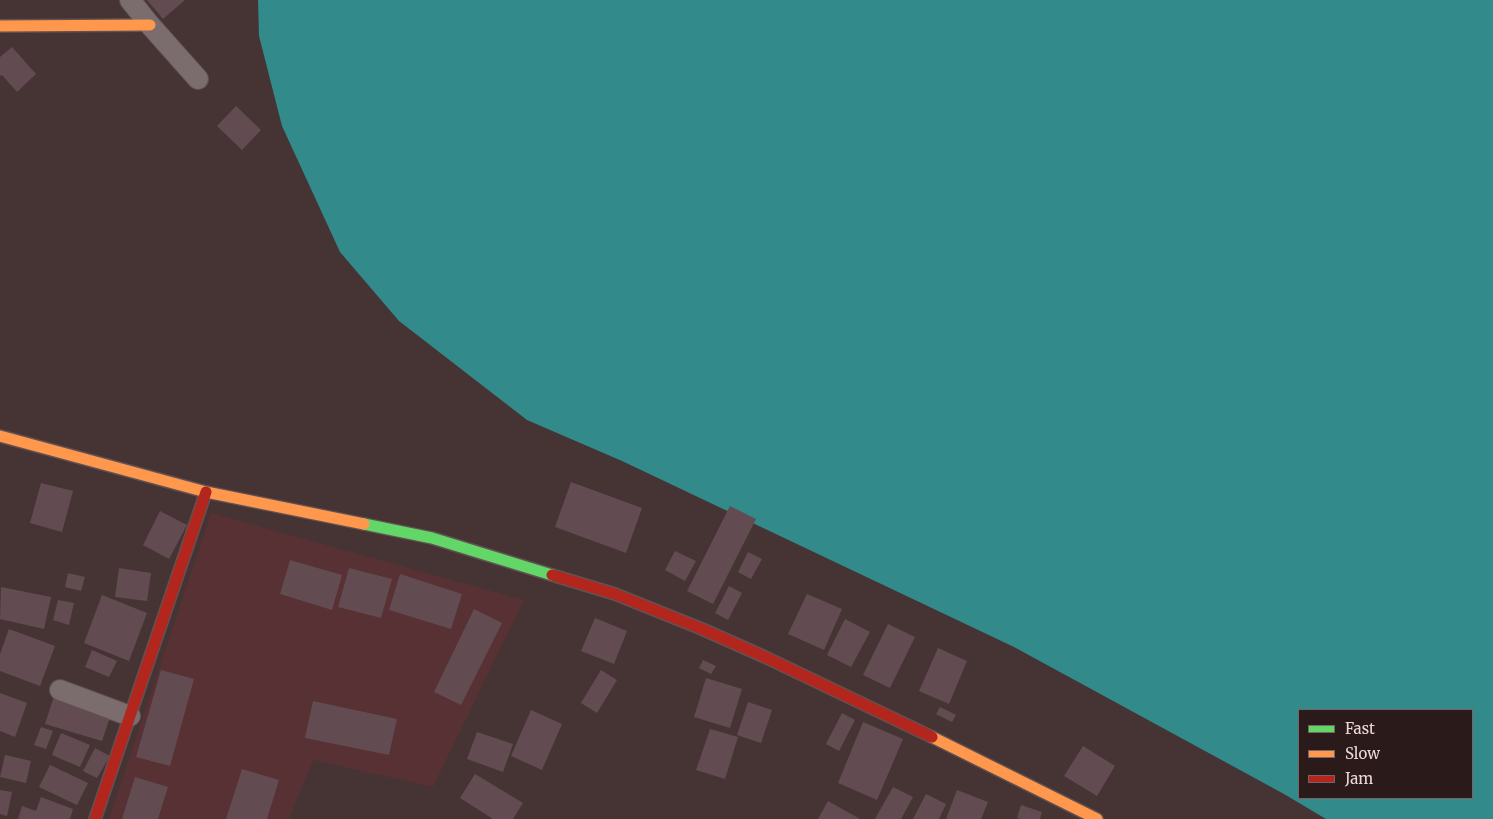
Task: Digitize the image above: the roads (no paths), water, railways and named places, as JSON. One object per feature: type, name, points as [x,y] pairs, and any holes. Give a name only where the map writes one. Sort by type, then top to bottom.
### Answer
[{"type":"street","points":[[130,0],[198,79]]},
{"type":"street","points":[[0,26],[150,25]]},
{"type":"street","points":[[0,436],[206,492],[432,538],[615,594],[765,656],[1097,819]]},
{"type":"street","points":[[95,819],[206,492]]},
{"type":"street","points":[[60,690],[130,716]]},
{"type":"water","points":[[258,0],[1493,0],[1493,819],[1326,819],[1284,794],[1014,647],[622,461],[527,420],[399,321],[340,252],[282,126],[259,36]]}]
